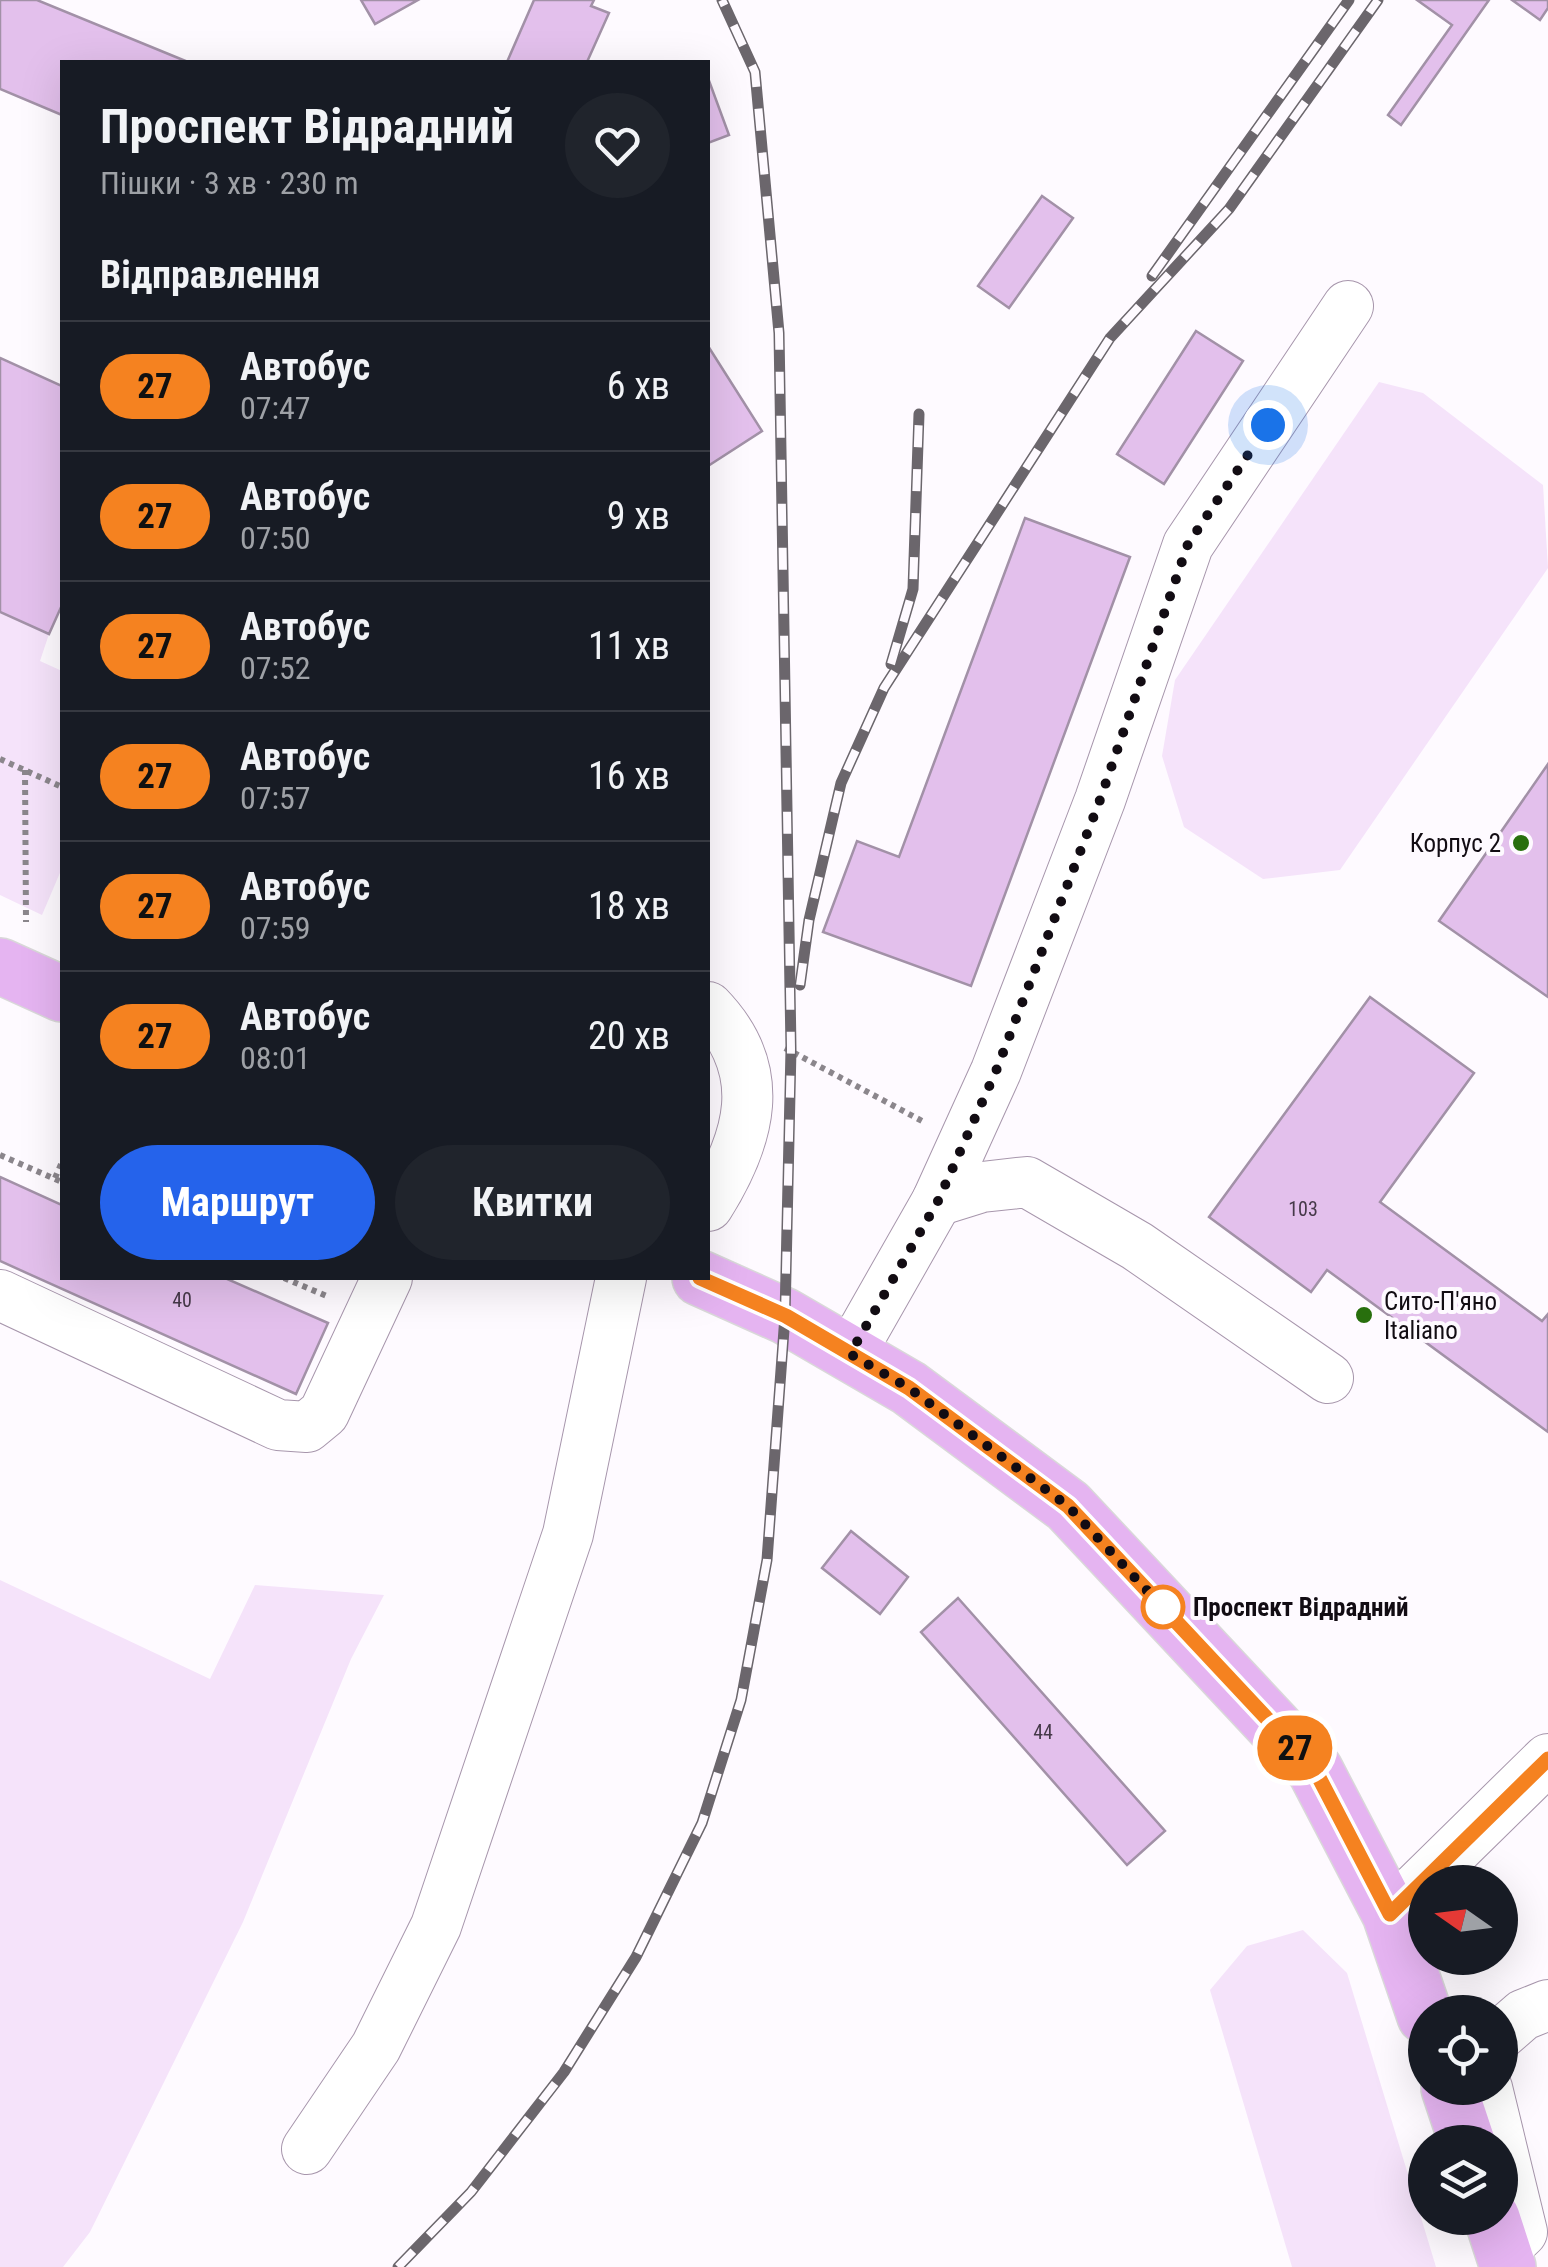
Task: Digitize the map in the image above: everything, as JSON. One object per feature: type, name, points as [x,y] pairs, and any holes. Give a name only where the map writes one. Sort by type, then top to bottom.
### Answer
[{"type":"main road","points":[[13,944],[60,992]]},
{"type":"main road","points":[[705,1280],[786,1316],[909,1388],[1068,1506],[1315,1770],[1390,1914],[1418,1995]]},
{"type":"street","points":[[850,1354],[938,1201],[996,1071],[1100,800],[1188,544],[1348,306]]},
{"type":"street","points":[[710,1203],[729,1172],[748,1124],[748,1086],[721,1026]]},
{"type":"street","points":[[938,1201],[982,1187],[1027,1182],[1137,1246],[1328,1378]]},
{"type":"street","points":[[0,1295],[278,1425],[299,1428],[324,1413],[387,1280]]},
{"type":"street","points":[[308,2150],[376,2047],[436,1926],[568,1534],[621,1280]]},
{"type":"street","points":[[1390,1914],[1547,1766]]},
{"type":"street","points":[[1518,2021],[1548,2005]]},
{"type":"street","points":[[1490,2105],[1522,2232],[1501,2245]]},
{"type":"path","points":[[0,759],[60,786]]},
{"type":"path","points":[[13,944],[26,770]]},
{"type":"path","points":[[721,1026],[791,1049],[963,1143]]},
{"type":"path","points":[[0,1155],[59,1180]]},
{"type":"shaded area","points":[[1379,382],[1423,393],[1543,485],[1548,568],[1340,870],[1263,879],[1184,827],[1162,756],[1175,680]]},
{"type":"shaded area","points":[[0,612],[49,634],[40,661],[60,670],[60,873],[42,915],[0,895]]},
{"type":"shaded area","points":[[0,1580],[210,1679],[255,1585],[384,1595],[351,1659],[243,1922],[90,2232],[63,2267],[0,2267]]},
{"type":"shaded area","points":[[1303,1930],[1347,1973],[1408,2175],[1408,2235],[1426,2235],[1436,2267],[1292,2267],[1210,1990],[1247,1946]]},
{"type":"building","points":[[0,0],[37,0],[183,60],[60,60],[60,114],[0,89]]},
{"type":"building","points":[[361,0],[418,0],[375,24]]},
{"type":"building","points":[[534,0],[594,0],[591,6],[609,13],[588,60],[508,60]]},
{"type":"building","points":[[1417,0],[1489,0],[1401,125],[1388,115],[1452,25]]},
{"type":"building","points":[[1512,0],[1548,0],[1548,8],[1540,20]]},
{"type":"building","points":[[710,83],[729,135],[710,142]]},
{"type":"building","points":[[1042,196],[1073,218],[1009,308],[978,286]]},
{"type":"building","points":[[1196,331],[1243,361],[1164,484],[1117,454]]},
{"type":"building","points":[[710,349],[762,431],[710,465]]},
{"type":"building","points":[[0,358],[60,385],[60,609],[49,634],[0,612]]},
{"type":"building","points":[[1025,518],[1130,557],[971,986],[823,932],[857,841],[899,857]]},
{"type":"building","name":"Корпус 2","points":[[1548,764],[1548,997],[1439,921]]},
{"type":"building","points":[[1370,997],[1474,1073],[1380,1202],[1542,1321],[1548,1314],[1548,1432],[1327,1270],[1311,1292],[1209,1217]]},
{"type":"building","points":[[0,1177],[60,1204],[60,1280],[230,1280],[328,1323],[296,1394],[0,1261]]},
{"type":"building","points":[[851,1531],[908,1577],[880,1614],[822,1568]]},
{"type":"building","points":[[958,1598],[1165,1831],[1127,1865],[921,1632]]},
{"type":"railway","points":[[398,2267],[471,2192],[564,2072],[636,1957],[702,1823],[741,1700],[767,1560],[785,1316],[791,1049],[779,333],[755,72],[722,0]]},
{"type":"railway","points":[[1152,276],[1349,0]]},
{"type":"railway","points":[[800,985],[809,920],[841,783],[884,688],[1110,338],[1229,209],[1378,0]]},
{"type":"railway","points":[[891,664],[913,589],[919,414]]},
{"type":"bus line","name":"27","points":[[705,1280],[786,1316],[909,1388],[1068,1506],[1315,1770],[1390,1914],[1548,1759]]},
{"type":"place","name":"Корпус 2","points":[[1521,843]]},
{"type":"place","name":"Сито-П'яно Italiano","points":[[1364,1315]]},
{"type":"place","name":"Проспект Відрадний","points":[[1163,1607]]},
{"type":"route","points":[[1163,1607],[1167,1612],[1068,1506],[909,1388],[850,1354],[938,1201],[996,1071],[1100,800],[1188,544],[1268,425]]}]
